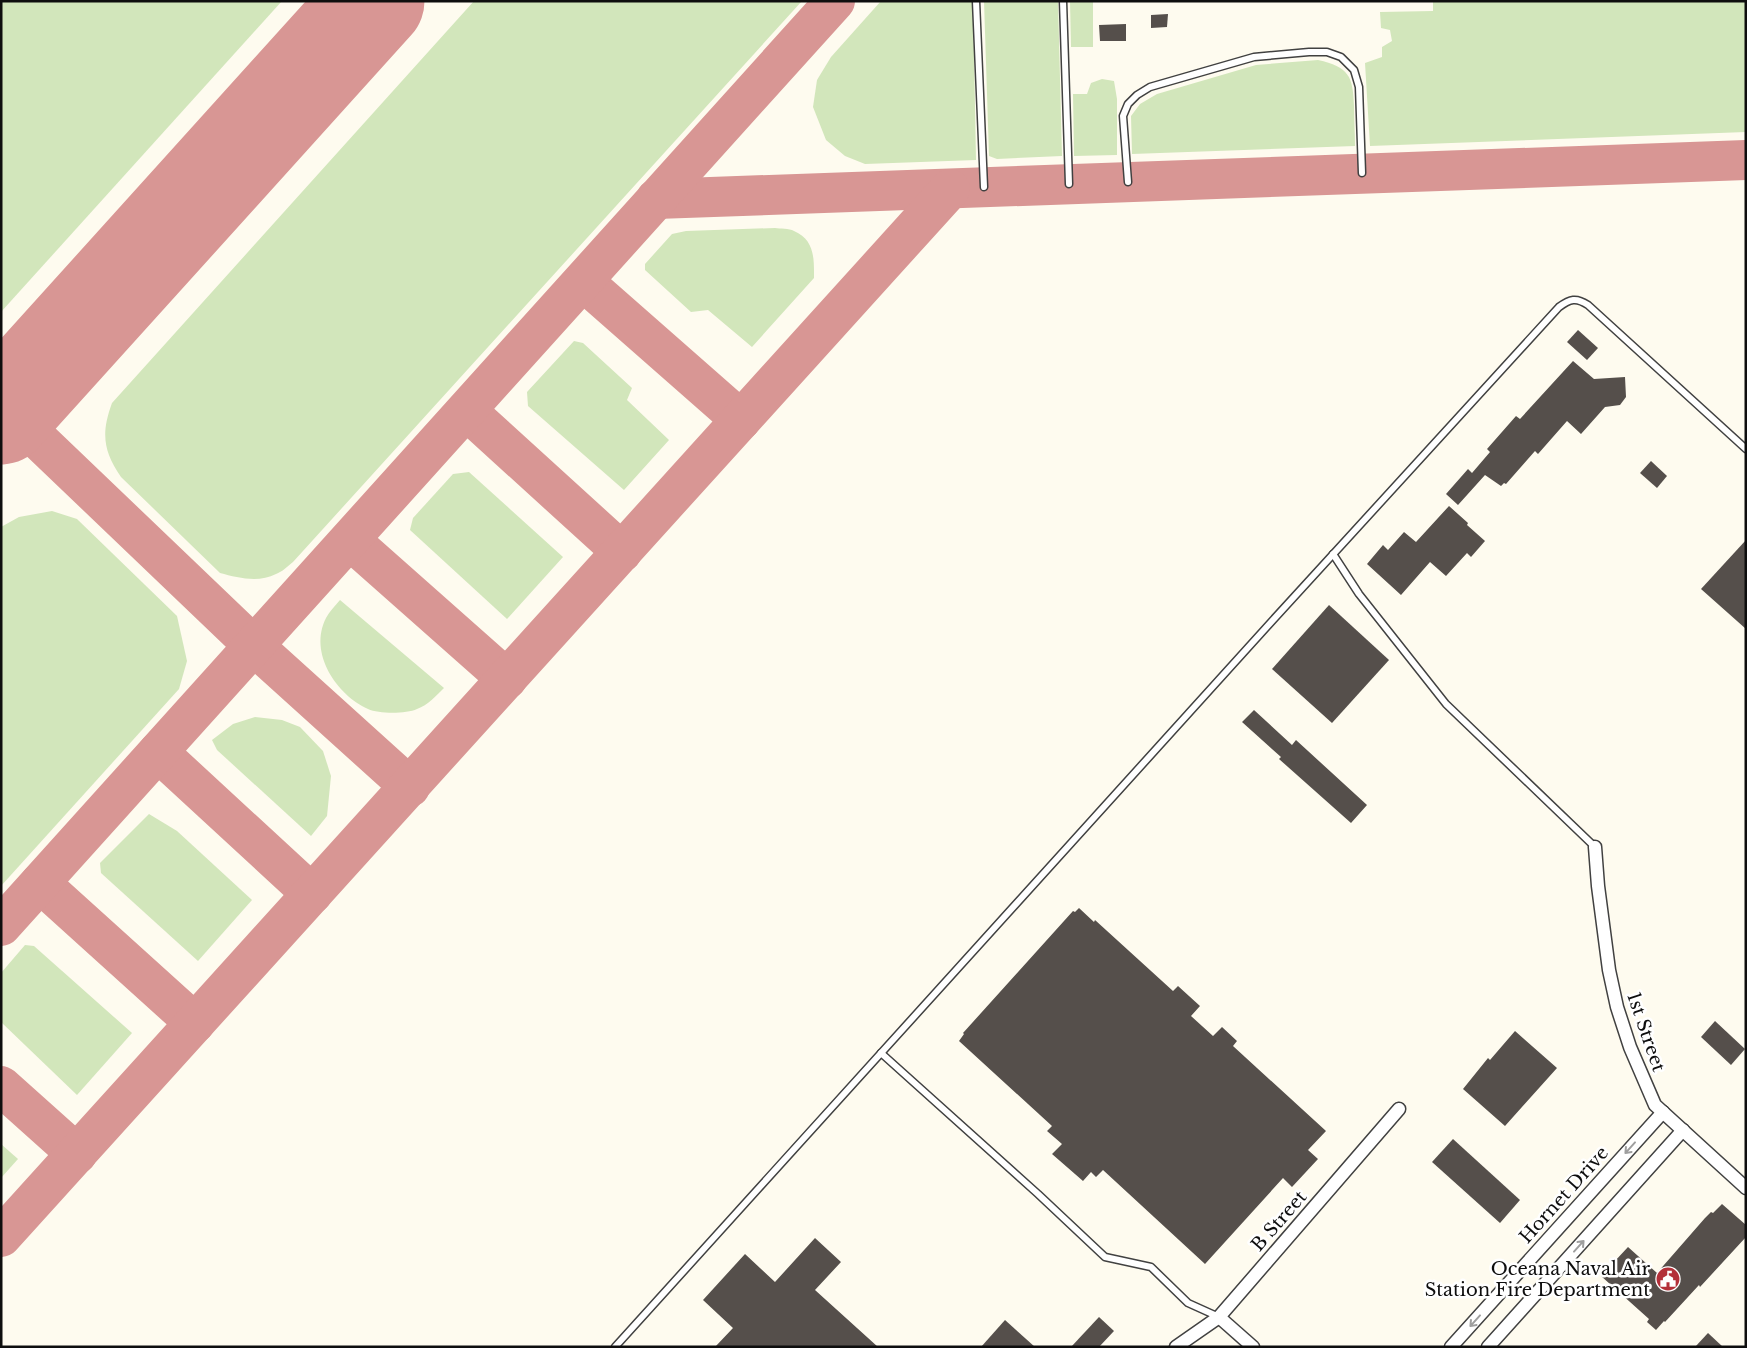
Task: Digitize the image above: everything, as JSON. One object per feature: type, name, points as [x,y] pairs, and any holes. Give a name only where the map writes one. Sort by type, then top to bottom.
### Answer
[{"type":"street","name":"1st Street","points":[[1595,847],[1609,970],[1617,1008],[1630,1047],[1655,1105],[1746,1188]]},
{"type":"street","name":"B Street","points":[[1176,1347],[1219,1317],[1398,1109]]},
{"type":"street","name":"Hornet Drive","points":[[1452,1347],[1662,1112]]},
{"type":"street","points":[[1488,1347],[1683,1130]]},
{"type":"street","points":[[1219,1317],[1254,1347]]},
{"type":"lane","points":[[976,1],[984,187]]},
{"type":"lane","points":[[1063,1],[1069,184]]},
{"type":"lane","points":[[1128,182],[1123,116],[1128,104],[1137,95],[1150,87],[1254,57],[1309,52],[1328,52],[1340,57],[1354,70],[1359,87],[1362,173]]},
{"type":"lane","points":[[616,1347],[1333,554],[1559,307],[1567,301],[1580,300],[1588,305],[1746,449]]},
{"type":"lane","points":[[1333,554],[1359,594],[1446,704],[1595,847]]},
{"type":"lane","points":[[881,1053],[1106,1257],[1151,1267],[1188,1302],[1219,1317]]},
{"type":"green space","points":[[1,1],[282,1],[1,312]]},
{"type":"green space","points":[[474,1],[802,1],[293,562],[278,573],[263,578],[241,578],[220,573],[121,477],[115,468],[107,450],[105,433],[112,403]]},
{"type":"green space","points":[[881,1],[973,1],[976,160],[865,164],[845,156],[826,140],[813,107],[817,80],[831,57]]},
{"type":"green space","points":[[984,1],[1058,1],[1062,156],[997,159],[989,156]]},
{"type":"green space","points":[[1070,1],[1093,1],[1093,47],[1071,47]]},
{"type":"green space","points":[[1433,1],[1746,1],[1746,132],[1370,146],[1365,63],[1382,57],[1382,47],[1392,41],[1390,30],[1381,28],[1380,12],[1433,11]]},
{"type":"green space","points":[[1318,60],[1337,66],[1347,74],[1350,80],[1353,96],[1355,146],[1132,154],[1131,116],[1140,104],[1157,94],[1256,65]]},
{"type":"green space","points":[[1102,79],[1114,81],[1117,99],[1117,155],[1074,156],[1073,94],[1087,94],[1091,83]]},
{"type":"green space","points":[[775,228],[792,230],[806,239],[812,251],[814,278],[752,347],[708,310],[691,312],[645,270],[645,264],[672,234],[686,231]]},
{"type":"green space","points":[[574,341],[583,343],[632,388],[627,400],[669,440],[624,490],[528,406],[527,392]]},
{"type":"green space","points":[[469,472],[563,557],[507,619],[410,530],[413,518],[453,474]]},
{"type":"green space","points":[[52,511],[77,519],[177,616],[187,661],[179,689],[1,886],[1,527],[19,517]]},
{"type":"green space","points":[[340,600],[444,688],[432,700],[421,707],[400,713],[385,713],[368,709],[346,694],[336,683],[329,671],[323,658],[321,645],[321,631],[326,618]]},
{"type":"green space","points":[[255,717],[282,720],[300,727],[323,751],[331,776],[327,816],[311,836],[217,750],[212,740],[233,724]]},
{"type":"green space","points":[[149,814],[177,831],[252,900],[198,961],[101,873],[100,863]]},
{"type":"green space","points":[[25,945],[34,946],[132,1033],[77,1095],[1,1022],[1,973]]},
{"type":"green space","points":[[1,1144],[18,1159],[1,1178]]},
{"type":"building","points":[[1168,14],[1167,27],[1151,28],[1151,15]]},
{"type":"building","points":[[1126,24],[1126,41],[1100,41],[1099,25]]},
{"type":"building","points":[[1578,330],[1598,348],[1587,360],[1567,342]]},
{"type":"building","points":[[1573,361],[1594,379],[1625,377],[1626,397],[1620,405],[1605,407],[1581,434],[1567,421],[1538,454],[1535,451],[1506,484],[1504,483],[1501,486],[1485,475],[1458,505],[1446,494],[1468,469],[1472,473],[1490,452],[1487,449],[1516,416],[1520,419]]},
{"type":"building","points":[[1651,461],[1667,476],[1657,488],[1640,473]]},
{"type":"building","points":[[1449,506],[1485,541],[1471,557],[1467,553],[1446,576],[1430,562],[1401,595],[1367,564],[1383,545],[1388,550],[1404,532],[1416,542]]},
{"type":"building","points":[[1746,540],[1746,629],[1701,589]]},
{"type":"building","points":[[1329,605],[1389,660],[1332,723],[1272,669]]},
{"type":"building","points":[[1254,710],[1292,745],[1296,740],[1367,805],[1351,823],[1279,759],[1281,757],[1242,722]]},
{"type":"building","points":[[1079,908],[1094,922],[1095,920],[1173,991],[1178,986],[1200,1006],[1191,1016],[1213,1036],[1222,1027],[1237,1041],[1233,1046],[1326,1131],[1308,1150],[1318,1159],[1292,1187],[1283,1178],[1205,1264],[1103,1170],[1096,1177],[1091,1172],[1083,1181],[1052,1154],[1062,1144],[1047,1131],[1052,1126],[959,1041],[963,1033],[1073,911],[1075,912]]},
{"type":"building","points":[[1715,1021],[1745,1049],[1731,1065],[1701,1037]]},
{"type":"building","points":[[1515,1031],[1557,1068],[1505,1126],[1463,1089],[1488,1058],[1490,1060]]},
{"type":"building","points":[[1453,1139],[1520,1200],[1500,1223],[1432,1162]]},
{"type":"building","points":[[1722,1204],[1746,1225],[1746,1237],[1700,1287],[1699,1285],[1656,1330],[1647,1322],[1649,1319],[1601,1276],[1628,1247],[1657,1273],[1705,1218]]},
{"type":"building","points":[[815,1238],[841,1262],[815,1290],[878,1347],[715,1347],[733,1328],[703,1300],[745,1254],[775,1282]]},
{"type":"building","points":[[1099,1317],[1114,1331],[1099,1347],[1071,1347]]},
{"type":"building","points":[[1005,1320],[1035,1347],[981,1347]]},
{"type":"building","points":[[1708,1333],[1723,1347],[1695,1347]]},
{"type":"taxiway","points":[[1,926],[835,1]]},
{"type":"taxiway","points":[[656,199],[1746,160]]},
{"type":"taxiway","points":[[1,1237],[950,189]]},
{"type":"taxiway","points":[[584,282],[741,420]]},
{"type":"taxiway","points":[[1,404],[254,646],[410,787]]},
{"type":"taxiway","points":[[467,411],[622,552]]},
{"type":"taxiway","points":[[350,540],[507,679]]},
{"type":"taxiway","points":[[158,752],[312,894]]},
{"type":"taxiway","points":[[40,883],[195,1023]]},
{"type":"taxiway","points":[[1,1086],[77,1154]]},
{"type":"runway","points":[[1,414],[374,1]]},
{"type":"place","name":"Oceana Naval Air Station Fire Department","points":[[1668,1279]]}]
